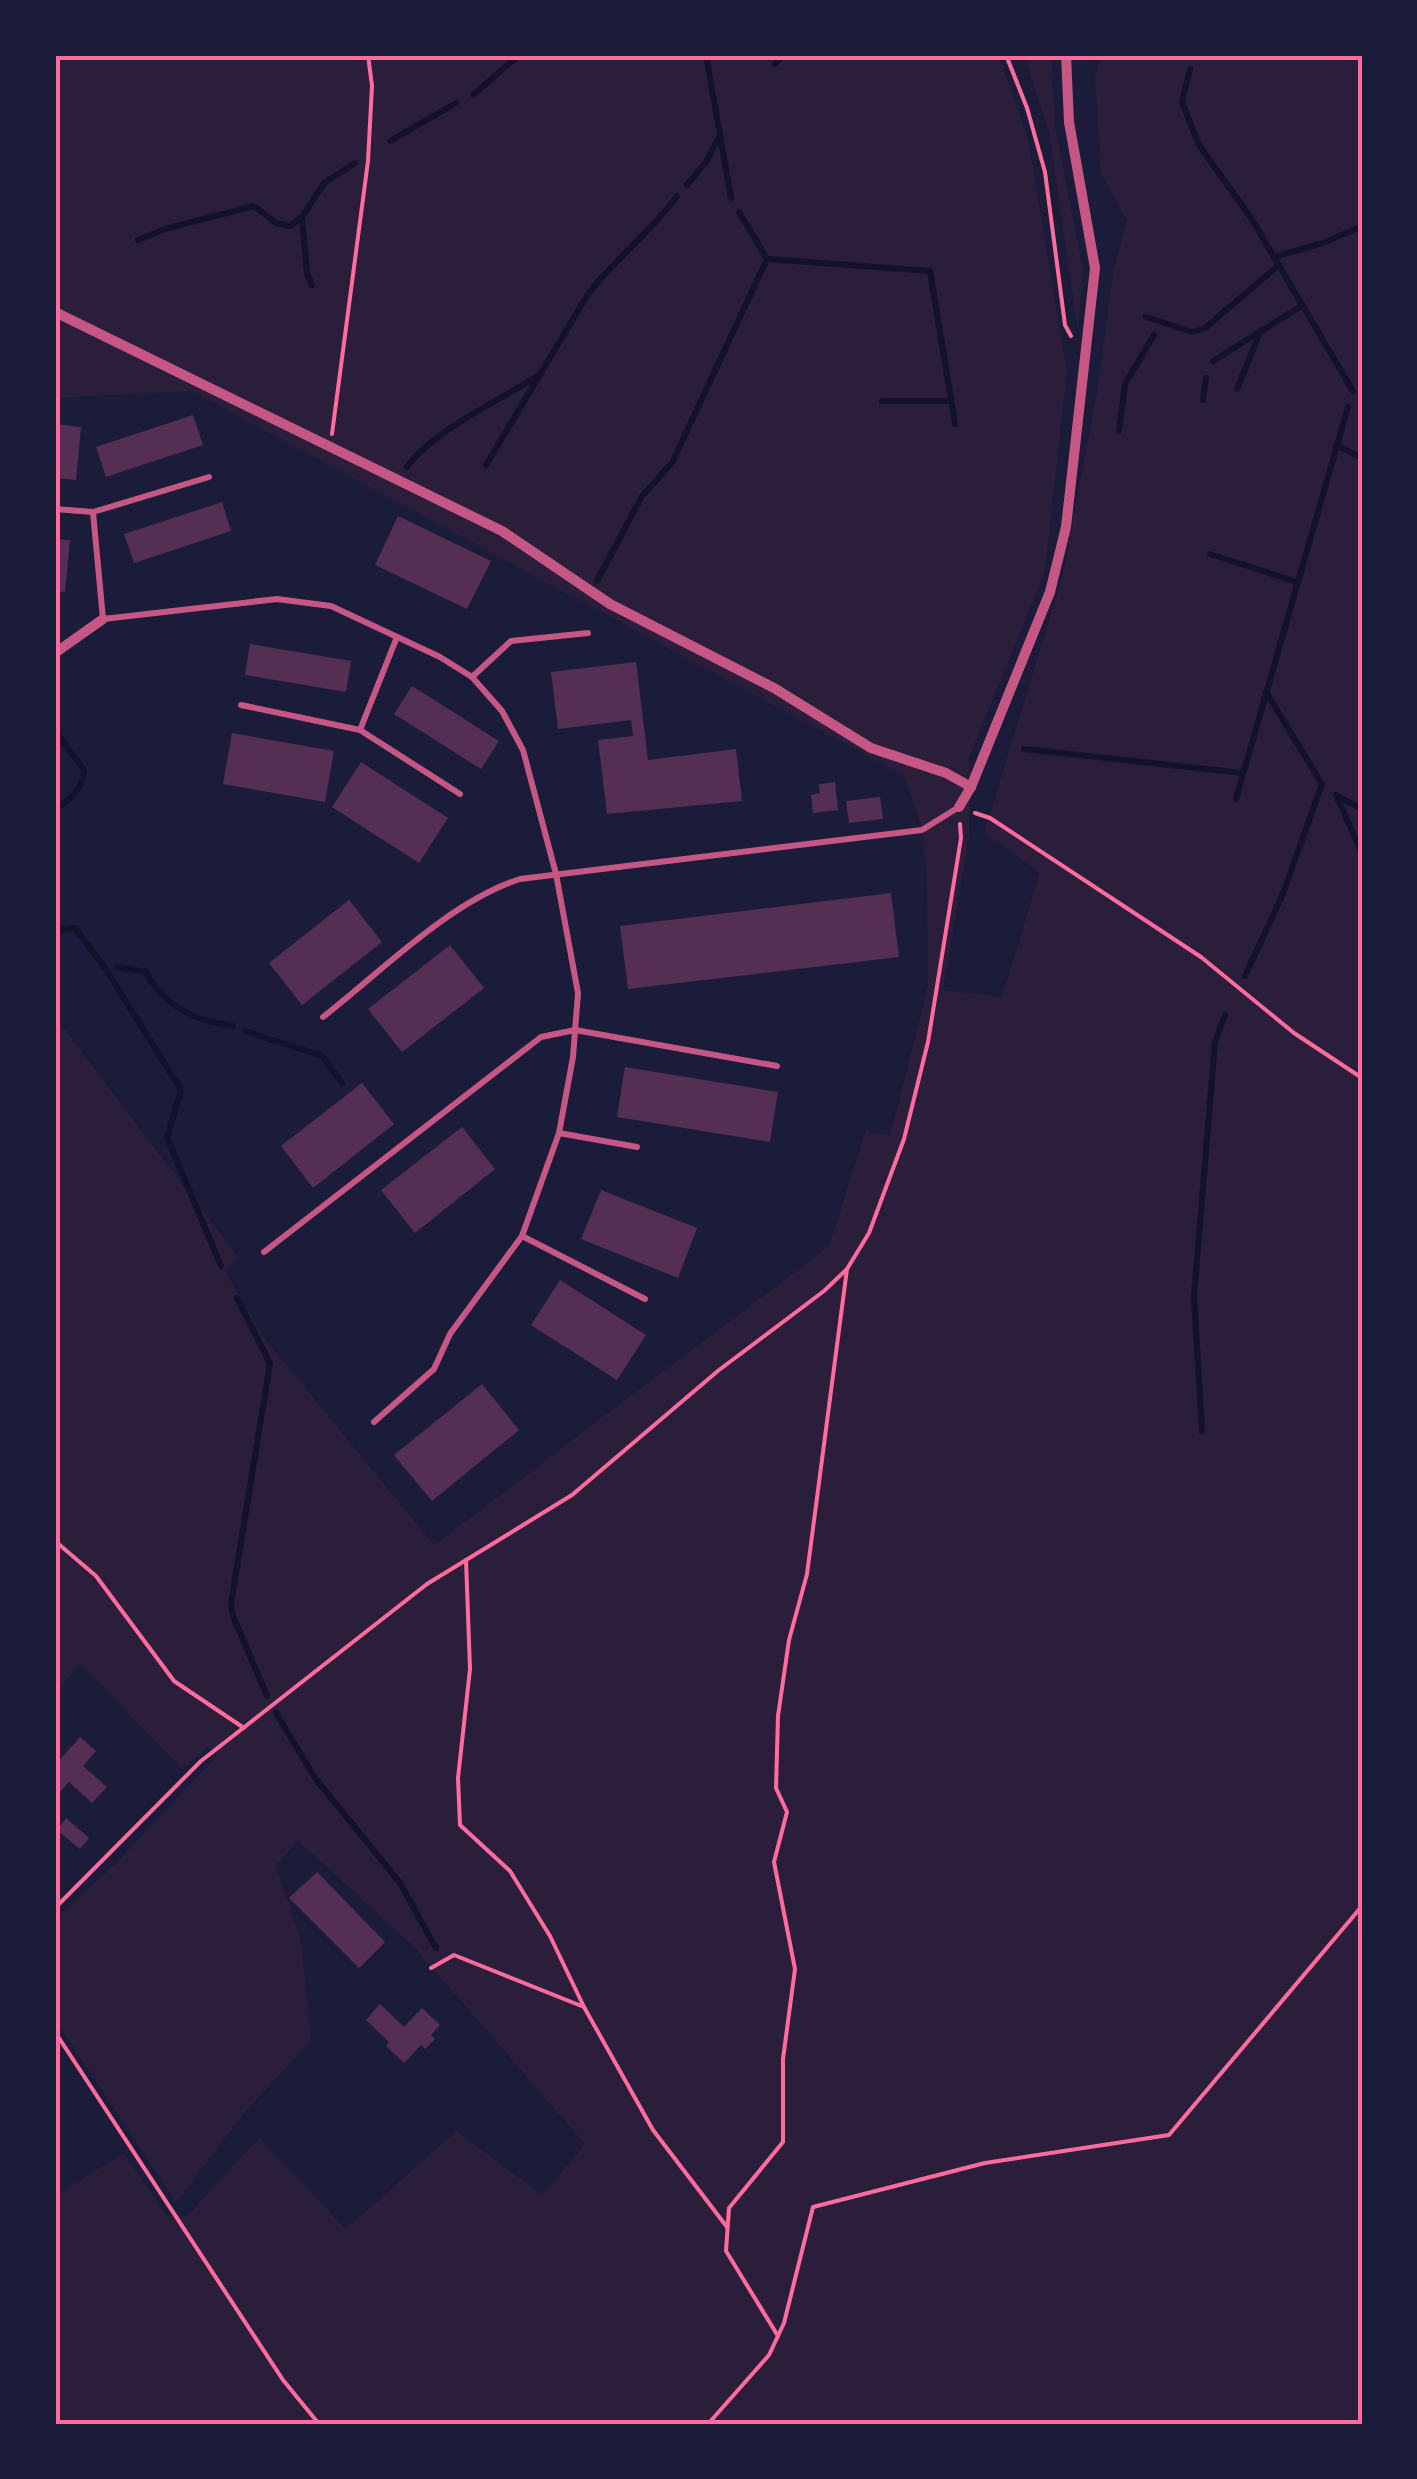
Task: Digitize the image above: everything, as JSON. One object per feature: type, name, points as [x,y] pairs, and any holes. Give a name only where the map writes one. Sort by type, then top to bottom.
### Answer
[{"type":"street","points":[[959,807],[971,787],[1050,592],[1066,527],[1095,268],[1069,122],[1069,55]]},
{"type":"street","points":[[55,312],[502,531],[610,604],[774,688],[871,748],[946,773],[971,787]]},
{"type":"street","points":[[55,652],[103,619]]},
{"type":"lane","points":[[55,510],[93,512],[209,477]]},
{"type":"lane","points":[[93,512],[103,619],[277,599],[331,606],[440,657],[472,678],[502,711],[523,750],[556,874],[578,994],[559,1134],[522,1236],[450,1334],[434,1369],[374,1422]]},
{"type":"lane","points":[[472,678],[511,640],[588,633]]},
{"type":"lane","points":[[360,730],[397,637]]},
{"type":"lane","points":[[241,705],[360,730],[460,794]]},
{"type":"lane","points":[[323,1018],[464,905],[492,888],[556,874],[922,830],[959,807]]},
{"type":"lane","points":[[264,1252],[540,1036],[575,1030],[778,1066]]},
{"type":"lane","points":[[559,1134],[637,1147]]},
{"type":"lane","points":[[522,1236],[645,1299]]},
{"type":"path","points":[[330,448],[368,160],[372,86],[368,55]]},
{"type":"path","points":[[1006,55],[1027,108],[1045,172],[1065,325],[1072,338]]},
{"type":"path","points":[[55,1908],[201,1762],[427,1584],[572,1496],[719,1370],[824,1292],[847,1269],[869,1233],[904,1138],[928,1042],[962,838],[959,807],[990,818],[1201,956],[1294,1032],[1362,1078]]},
{"type":"path","points":[[778,2336],[726,2251],[727,2227],[729,2208],[784,2142],[783,2059],[794,1969],[774,1862],[787,1812],[776,1788],[778,1716],[790,1640],[808,1574],[847,1269]]},
{"type":"path","points":[[55,1541],[96,1576],[174,1681],[244,1728]]},
{"type":"path","points":[[466,1560],[470,1669],[458,1778],[460,1825],[510,1871],[550,1936],[584,2007],[653,2130],[727,2227]]},
{"type":"path","points":[[708,2424],[769,2354],[778,2336],[813,2207],[986,2164],[1169,2135],[1362,1906]]},
{"type":"path","points":[[431,1968],[454,1955],[584,2007]]},
{"type":"path","points":[[55,2032],[283,2380],[319,2424]]},
{"type":"shaded area","points":[[55,55],[998,55],[1028,138],[1067,372],[1045,571],[969,758],[969,836],[943,990],[1002,997],[1040,872],[984,833],[1063,575],[1098,386],[1113,273],[1127,220],[1101,173],[1095,77],[1101,55],[1362,58],[1362,2424],[55,2424],[55,2196],[124,2153],[167,2216],[187,2216],[259,2138],[346,2229],[456,2131],[543,2195],[585,2144],[414,1947],[298,1841],[276,1866],[301,1940],[311,2040],[240,2118],[176,2203],[55,2019],[55,1919],[115,1864],[217,1756],[208,1746],[182,1769],[80,1663],[55,1694],[55,1017],[238,1257],[225,1271],[262,1335],[434,1545],[829,1246],[866,1130],[890,1136],[928,986],[927,872],[922,830],[905,776],[192,391],[55,398]]},
{"type":"shaded area","points":[[1024,55],[1051,55],[1055,125],[1083,269],[1078,331],[1049,131]]},
{"type":"building","points":[[193,415],[203,445],[106,477],[96,447]]},
{"type":"building","points":[[55,424],[81,427],[76,480],[55,478]]},
{"type":"building","points":[[222,502],[231,531],[134,563],[124,534]]},
{"type":"building","points":[[398,516],[491,561],[467,609],[375,565]]},
{"type":"building","points":[[55,539],[70,540],[65,592],[55,591]]},
{"type":"building","points":[[250,644],[351,661],[346,692],[245,675]]},
{"type":"building","points":[[636,662],[648,760],[736,749],[742,801],[607,814],[598,740],[633,736],[631,720],[558,729],[551,672]]},
{"type":"building","points":[[412,686],[499,741],[481,769],[394,714]]},
{"type":"building","points":[[232,733],[334,751],[325,802],[223,784]]},
{"type":"building","points":[[361,762],[448,818],[419,863],[332,807]]},
{"type":"building","points":[[835,782],[838,810],[813,813],[811,795],[820,793],[819,784]]},
{"type":"building","points":[[880,797],[883,819],[849,823],[846,801]]},
{"type":"building","points":[[891,893],[899,957],[628,989],[620,926]]},
{"type":"building","points":[[349,900],[382,942],[302,1005],[269,963]]},
{"type":"building","points":[[450,945],[484,988],[402,1052],[368,1009]]},
{"type":"building","points":[[625,1067],[778,1092],[770,1142],[617,1117]]},
{"type":"building","points":[[362,1083],[394,1124],[313,1188],[281,1146]]},
{"type":"building","points":[[462,1127],[495,1169],[415,1233],[381,1190]]},
{"type":"building","points":[[601,1190],[697,1228],[678,1278],[581,1239]]},
{"type":"building","points":[[560,1280],[646,1335],[617,1380],[531,1325]]},
{"type":"building","points":[[482,1384],[519,1430],[432,1501],[394,1455]]},
{"type":"building","points":[[80,1737],[96,1751],[83,1766],[107,1787],[92,1803],[69,1782],[55,1798],[55,1765]]},
{"type":"building","points":[[66,1818],[89,1838],[80,1849],[57,1830]]},
{"type":"building","points":[[317,1872],[385,1942],[359,1968],[289,1898]]},
{"type":"building","points":[[380,2004],[404,2027],[422,2008],[440,2025],[431,2035],[435,2039],[425,2049],[421,2045],[404,2063],[366,2020]]},
{"type":"waterway","points":[[473,95],[519,55]]},
{"type":"waterway","points":[[706,55],[731,198]]},
{"type":"waterway","points":[[775,64],[784,55]]},
{"type":"waterway","points":[[1190,69],[1182,102],[1199,145],[1251,218],[1353,391]]},
{"type":"waterway","points":[[390,141],[456,103]]},
{"type":"waterway","points":[[687,185],[718,139]]},
{"type":"waterway","points":[[138,240],[168,228],[254,206],[276,223],[290,226],[302,217],[324,183],[355,163]]},
{"type":"waterway","points":[[486,465],[588,294],[677,196]]},
{"type":"waterway","points":[[597,581],[642,496],[672,463],[767,259],[739,212]]},
{"type":"waterway","points":[[302,217],[307,274],[312,285]]},
{"type":"waterway","points":[[1274,257],[1323,243],[1362,226]]},
{"type":"waterway","points":[[767,259],[930,271],[955,424]]},
{"type":"waterway","points":[[1146,317],[1192,332],[1205,328],[1279,265]]},
{"type":"waterway","points":[[1213,361],[1303,305]]},
{"type":"waterway","points":[[1237,389],[1261,330]]},
{"type":"waterway","points":[[1119,431],[1125,384],[1154,335]]},
{"type":"waterway","points":[[407,467],[448,429],[536,377]]},
{"type":"waterway","points":[[1203,400],[1206,378]]},
{"type":"waterway","points":[[882,401],[950,401]]},
{"type":"waterway","points":[[1236,799],[1348,407]]},
{"type":"waterway","points":[[1336,445],[1362,458]]},
{"type":"waterway","points":[[1210,554],[1297,582]]},
{"type":"waterway","points":[[1245,976],[1282,896],[1322,784],[1266,692]]},
{"type":"waterway","points":[[55,731],[84,770],[78,789],[55,810]]},
{"type":"waterway","points":[[1024,749],[1243,773]]},
{"type":"waterway","points":[[1336,795],[1362,853]]},
{"type":"waterway","points":[[1337,796],[1362,809]]},
{"type":"waterway","points":[[55,931],[75,928],[105,968],[181,1090],[167,1137],[221,1266]]},
{"type":"waterway","points":[[117,967],[146,972],[162,994],[193,1016],[233,1026]]},
{"type":"waterway","points":[[1202,1431],[1194,1296],[1215,1042],[1225,1015]]},
{"type":"waterway","points":[[245,1031],[322,1056],[342,1083]]},
{"type":"waterway","points":[[237,1298],[270,1363],[231,1604],[267,1696]]},
{"type":"waterway","points":[[276,1713],[315,1778],[400,1883],[436,1948]]}]
